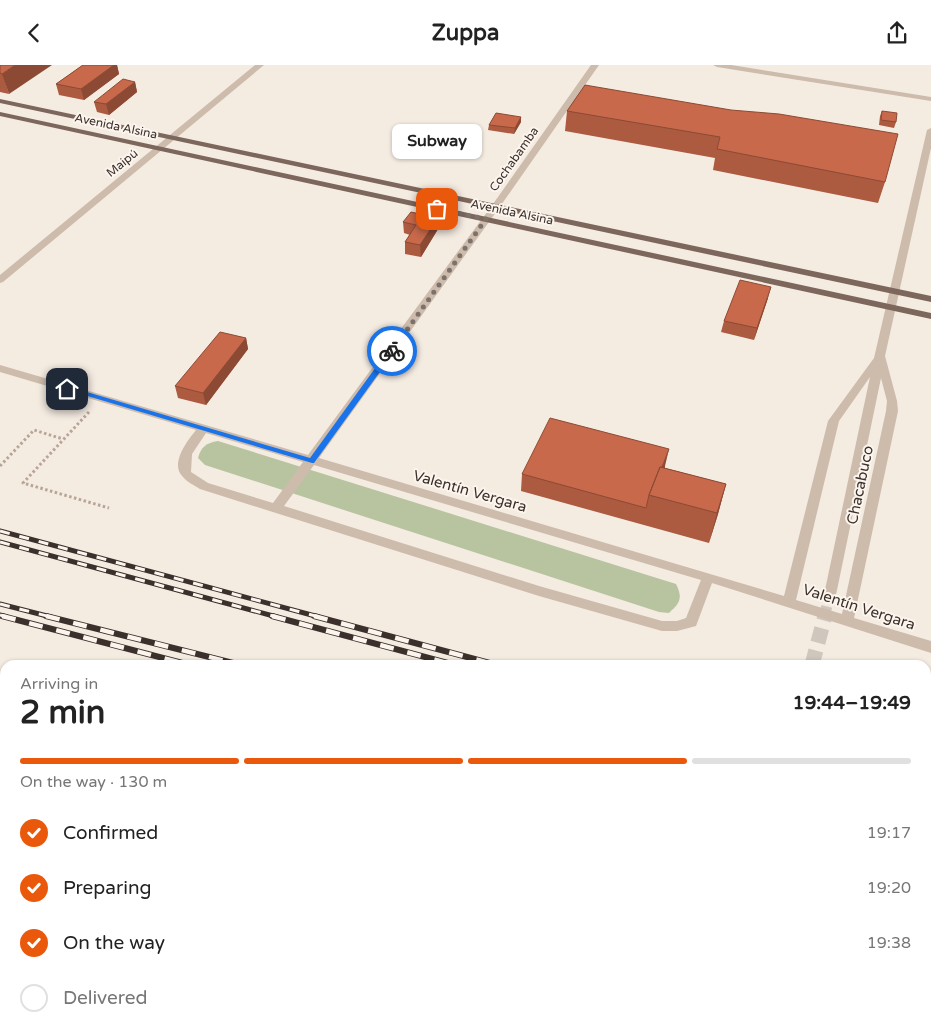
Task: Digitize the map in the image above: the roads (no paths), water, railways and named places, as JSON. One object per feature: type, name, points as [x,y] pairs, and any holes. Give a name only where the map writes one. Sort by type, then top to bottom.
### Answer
[{"type":"main road","name":"Avenida Alsina","points":[[0,101],[931,299]]},
{"type":"main road","name":"Avenida Alsina","points":[[0,114],[931,316]]},
{"type":"street","name":"Maipú","points":[[0,280],[260,65]]},
{"type":"street","name":"Cochabamba","points":[[276,508],[496,206],[595,65]]},
{"type":"street","points":[[717,65],[931,99]]},
{"type":"street","name":"Chacabuco","points":[[831,591],[880,355],[931,130]]},
{"type":"street","name":"Chacabuco","points":[[789,603],[834,421],[880,355]]},
{"type":"street","name":"Chacabuco","points":[[847,621],[892,411],[892,401],[880,355]]},
{"type":"street","name":"Valentín Vergara","points":[[0,368],[708,577],[931,647]]},
{"type":"street","points":[[204,428],[188,449],[183,463],[186,474],[204,486],[539,591],[662,626],[677,626],[691,622],[708,577]]},
{"type":"tunnel","points":[[824,617],[831,590]]},
{"type":"tunnel","points":[[813,660],[825,616]]},
{"type":"railway","points":[[0,531],[319,617]]},
{"type":"railway","points":[[0,542],[277,617]]},
{"type":"railway","points":[[0,604],[51,617]]},
{"type":"railway","points":[[0,615],[7,617]]},
{"type":"railway","points":[[2,616],[171,660]]},
{"type":"railway","points":[[46,616],[221,660]]},
{"type":"railway","points":[[272,616],[436,660]]},
{"type":"railway","points":[[314,616],[478,660]]},
{"type":"place","name":"Subway","points":[[437,209]]}]
